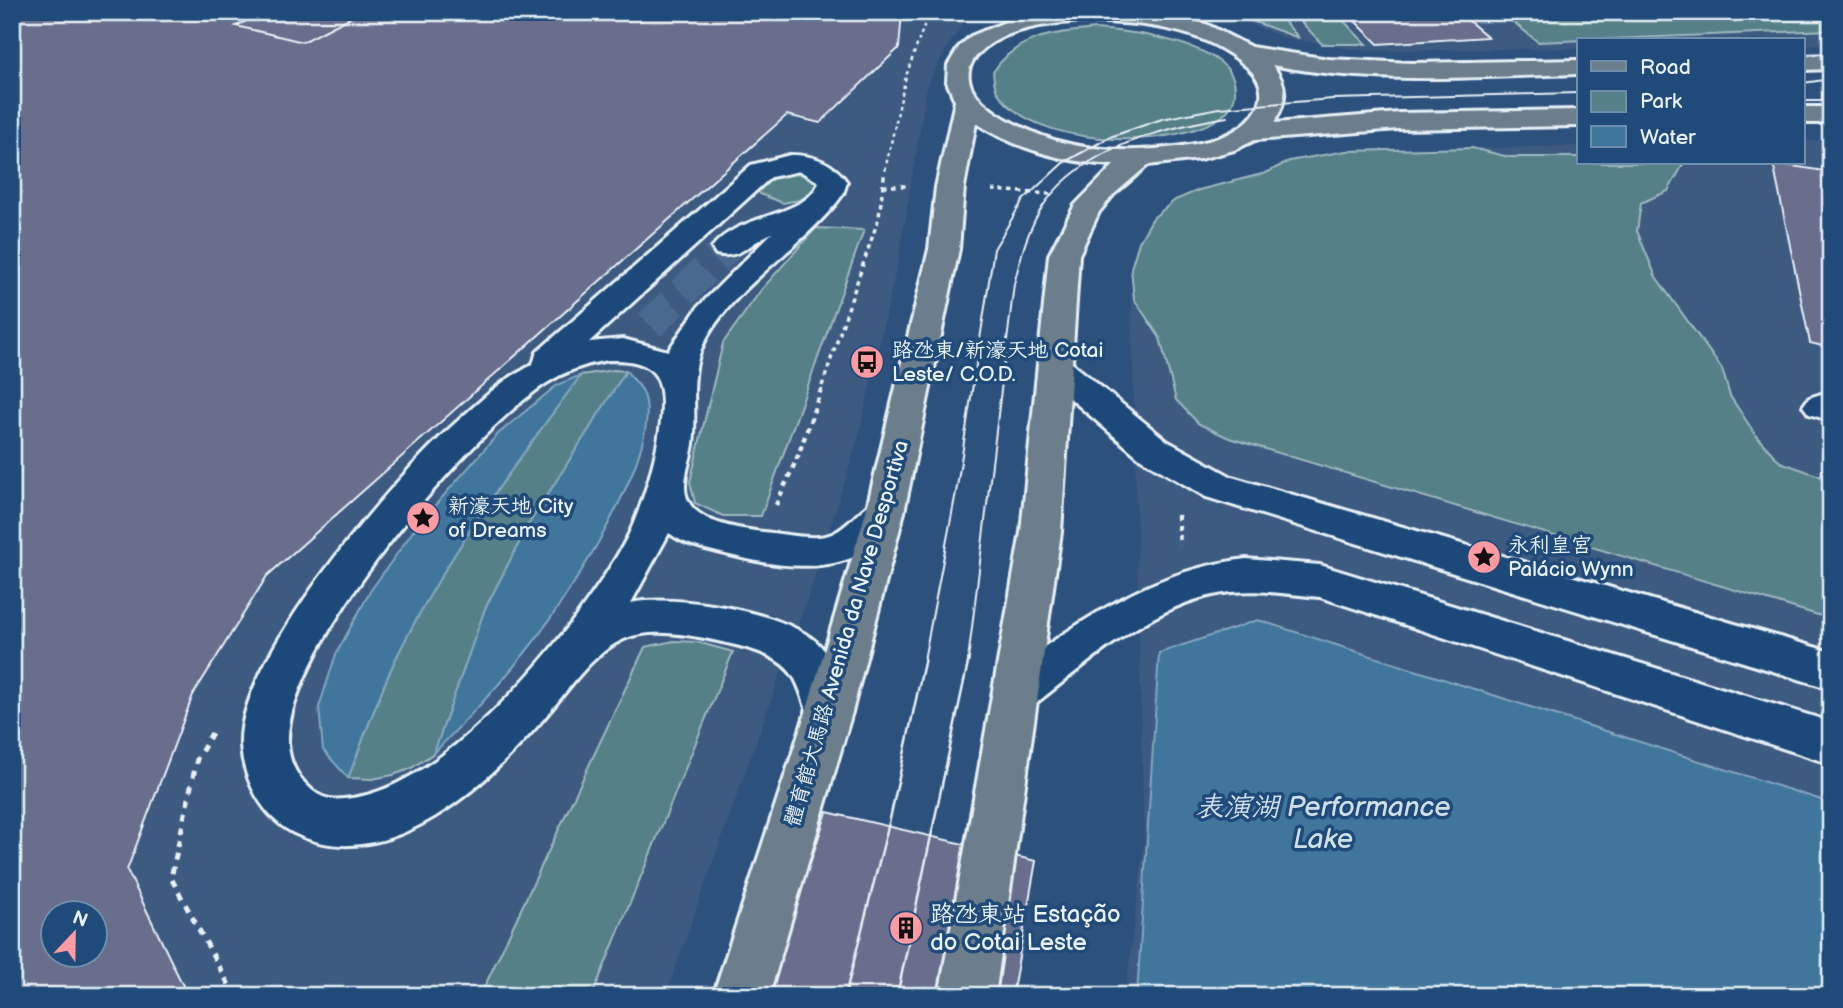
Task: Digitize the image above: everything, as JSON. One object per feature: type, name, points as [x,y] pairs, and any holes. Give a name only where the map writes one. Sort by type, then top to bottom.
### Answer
[{"type":"main road","points":[[995,12],[991,26],[961,62],[957,82],[967,102],[1005,131],[1034,142],[1091,155],[1141,158],[1183,155],[1220,146],[1249,133],[1269,114],[1275,93],[1267,72],[1247,53]]},
{"type":"main road","points":[[974,46],[1002,30],[1039,19],[1082,14],[1124,14],[1204,32],[1247,53],[1292,64],[1368,71],[1577,67]]},
{"type":"main road","points":[[1804,63],[1831,62]]},
{"type":"main road","name":"體育館大馬路 Avenida da Nave Desportiva","points":[[741,996],[829,712],[885,512],[944,249],[954,164],[967,102]]},
{"type":"main road","points":[[1804,115],[1831,115]]},
{"type":"main road","points":[[1249,133],[1399,121],[1577,118]]},
{"type":"main road","points":[[967,996],[1041,531],[1065,255],[1074,227],[1098,192],[1141,158]]},
{"type":"lane","points":[[509,396],[535,375],[562,360],[595,351],[629,350],[656,358],[674,374],[676,383],[681,400],[667,491],[651,532],[611,601],[572,652],[489,747],[447,782],[411,806],[367,822],[326,824],[297,809],[272,777],[264,739],[276,694],[302,639],[390,516],[438,462],[509,396],[742,185],[772,166],[800,163],[820,168],[833,183],[829,194],[716,307],[694,333],[684,353],[676,383]]},
{"type":"lane","points":[[742,185],[738,228],[727,248],[757,228],[816,207]]},
{"type":"lane","points":[[1055,367],[1154,450],[1219,487],[1831,671]]},
{"type":"lane","points":[[667,491],[672,509],[687,526],[724,540],[811,552],[835,550],[862,534],[885,512]]},
{"type":"lane","points":[[1016,692],[1118,621],[1182,587],[1244,575],[1320,581],[1831,743]]},
{"type":"lane","points":[[572,652],[609,627],[648,617],[723,625],[782,641],[804,654],[819,678],[829,712]]},
{"type":"path","points":[[758,545],[798,456],[859,281],[879,217],[887,157],[906,76],[929,12]]},
{"type":"path","points":[[1174,462],[1182,587]]},
{"type":"shaded area","name":"新濠天地 City of Dreams","points":[[12,12],[971,12],[944,52],[927,86],[899,256],[858,439],[808,597],[665,996],[12,996]]},
{"type":"shaded area","points":[[1219,12],[1831,12],[1831,44],[1804,45],[1804,38],[1577,38],[1577,48],[1365,51],[1285,38]]},
{"type":"shaded area","name":"永利皇宮 Palácio Wynn","points":[[1804,141],[1831,141],[1831,996],[1125,996],[1144,845],[1131,268],[1139,242],[1153,218],[1175,200],[1199,190],[1266,173],[1289,161],[1346,151],[1577,146],[1577,164],[1804,164]]},
{"type":"green space","points":[[1227,12],[1276,12],[1299,38]]},
{"type":"green space","points":[[1292,12],[1335,12],[1366,44],[1322,44]]},
{"type":"green space","points":[[1501,12],[1826,12],[1831,15],[1831,30],[1577,38],[1577,40],[1538,42]]},
{"type":"green space","points":[[1096,29],[1177,42],[1217,60],[1230,73],[1235,88],[1231,106],[1218,119],[1195,129],[1167,136],[1102,138],[1070,134],[1040,125],[1016,111],[997,91],[993,72],[1013,50],[1038,38]]},
{"type":"green space","points":[[1472,148],[1509,157],[1577,157],[1577,164],[1683,164],[1668,191],[1641,203],[1637,231],[1656,277],[1722,369],[1730,396],[1757,437],[1780,462],[1831,480],[1831,619],[1229,438],[1199,424],[1176,400],[1160,338],[1134,299],[1131,268],[1139,242],[1153,218],[1175,200],[1199,190],[1266,173],[1289,161],[1346,151]]},
{"type":"green space","points":[[792,171],[816,179],[819,183],[810,198],[783,203],[760,194],[757,189],[764,178]]},
{"type":"green space","points":[[816,228],[864,230],[761,516],[723,516],[695,503],[690,482],[723,343],[761,290]]},
{"type":"green space","points":[[626,371],[529,524],[485,609],[434,753],[410,769],[393,775],[372,779],[348,778],[396,658],[459,548],[581,375]]},
{"type":"green space","points":[[674,641],[697,642],[733,652],[592,996],[480,996],[645,647]]},
{"type":"water","points":[[626,371],[643,392],[647,418],[640,450],[626,488],[606,528],[584,567],[524,654],[434,753],[485,609],[529,524]]},
{"type":"water","points":[[581,375],[506,478],[436,584],[396,658],[348,778],[323,750],[319,707],[336,654],[371,590],[416,527],[498,434],[557,385]]},
{"type":"water","name":"表演湖 Performance Lake","points":[[1258,620],[1831,803],[1831,996],[1137,996],[1159,653]]},
{"type":"building","points":[[12,12],[132,12],[290,50],[364,12],[896,12],[890,48],[815,117],[552,58],[540,65],[592,76],[556,101],[500,89],[485,98],[269,46],[12,175]]},
{"type":"building","points":[[12,12],[902,12],[899,48],[820,123],[787,115],[267,576],[193,695],[127,870],[188,996],[12,996]]},
{"type":"building","points":[[265,12],[361,12],[303,42],[236,26]]},
{"type":"building","points":[[1346,12],[1458,12],[1488,37],[1378,44]]},
{"type":"building","points":[[1773,164],[1831,172],[1831,348],[1810,343]]},
{"type":"building","name":"路氹東站 Estação do Cotai Leste","points":[[827,812],[1036,861],[1012,996],[766,996]]},
{"type":"tunnel","points":[[650,325],[727,248]]},
{"type":"tram line","points":[[1804,83],[1831,79]]},
{"type":"tram line","points":[[924,660],[957,487],[994,249],[1023,200],[1063,163],[1110,137],[1162,119],[1219,108],[1333,99],[1577,93]]},
{"type":"tram line","points":[[1804,101],[1831,101]]},
{"type":"tram line","points":[[968,660],[1014,284],[1022,252],[1034,222],[1045,203],[1062,184],[1081,167],[1103,154],[1152,134],[1227,117]]},
{"type":"tram line","points":[[845,996],[890,819],[925,658]]},
{"type":"tram line","points":[[897,996],[969,658]]},
{"type":"place","name":"路氹東/新濠天地 Cotai Leste/ C.O.D.","points":[[867,362]]},
{"type":"place","name":"新濠天地 City of Dreams","points":[[423,518]]},
{"type":"place","name":"永利皇宮 Palácio Wynn","points":[[1484,557]]},
{"type":"place","name":"路氹東站 Estação do Cotai Leste","points":[[906,928]]}]
